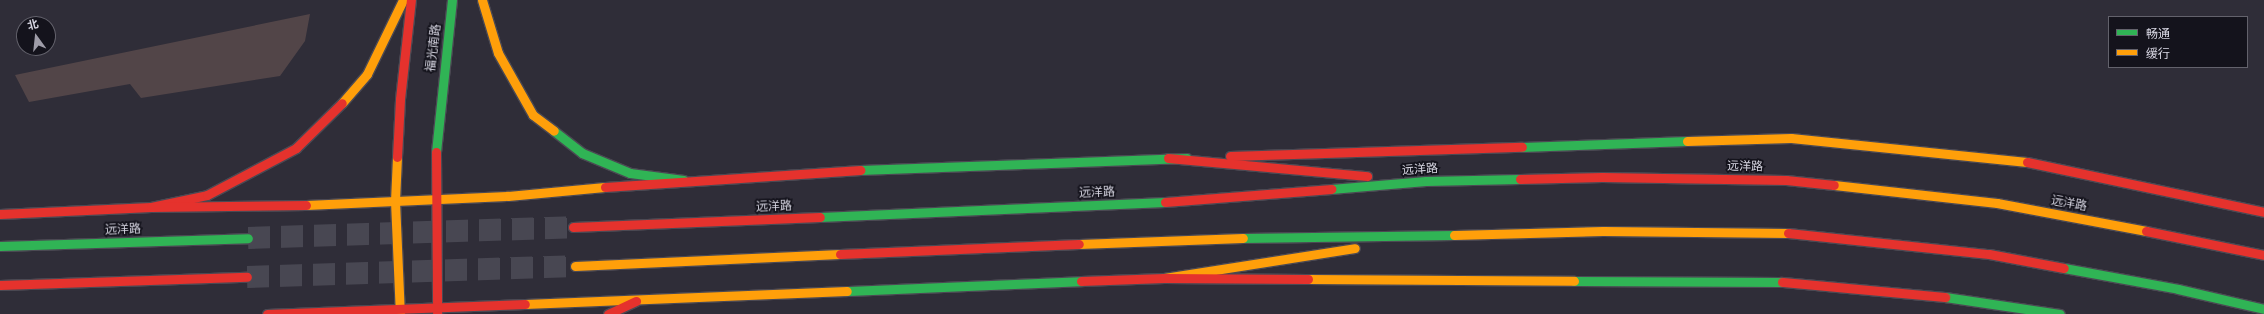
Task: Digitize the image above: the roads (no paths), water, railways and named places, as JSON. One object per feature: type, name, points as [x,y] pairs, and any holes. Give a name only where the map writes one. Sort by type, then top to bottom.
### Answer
[{"type":"main road","points":[[151,207],[207,195],[296,148],[333,113],[367,74],[402,0]]},
{"type":"main road","points":[[400,312],[395,201],[400,99],[411,0]]},
{"type":"main road","name":"福光南路","points":[[436,311],[436,199],[440,99],[452,0]]},
{"type":"main road","points":[[482,0],[498,53],[533,115],[582,153],[630,173],[684,180]]},
{"type":"main road","points":[[0,214],[151,207],[395,201],[508,196],[684,180],[1168,158],[1791,138],[2020,160],[2264,212]]},
{"type":"main road","points":[[1168,158],[1426,181]]},
{"type":"main road","name":"远洋路","points":[[573,227],[1197,201],[1426,181],[1602,177],[1786,180],[1996,203],[2191,238],[2264,255]]},
{"type":"main road","points":[[575,266],[1198,239],[1429,236],[1603,231],[1786,233],[1989,254],[2178,289],[2264,308]]},
{"type":"main road","points":[[1164,278],[1429,236]]},
{"type":"main road","name":"远洋路","points":[[0,246],[248,238]]},
{"type":"main road","points":[[0,285],[247,277]]},
{"type":"main road","points":[[267,314],[436,311],[1164,278],[1788,282],[1973,300],[2060,314]]},
{"type":"main road","points":[[608,314],[636,301]]},
{"type":"tunnel","points":[[248,238],[573,227]]},
{"type":"tunnel","points":[[247,277],[575,266]]}]
